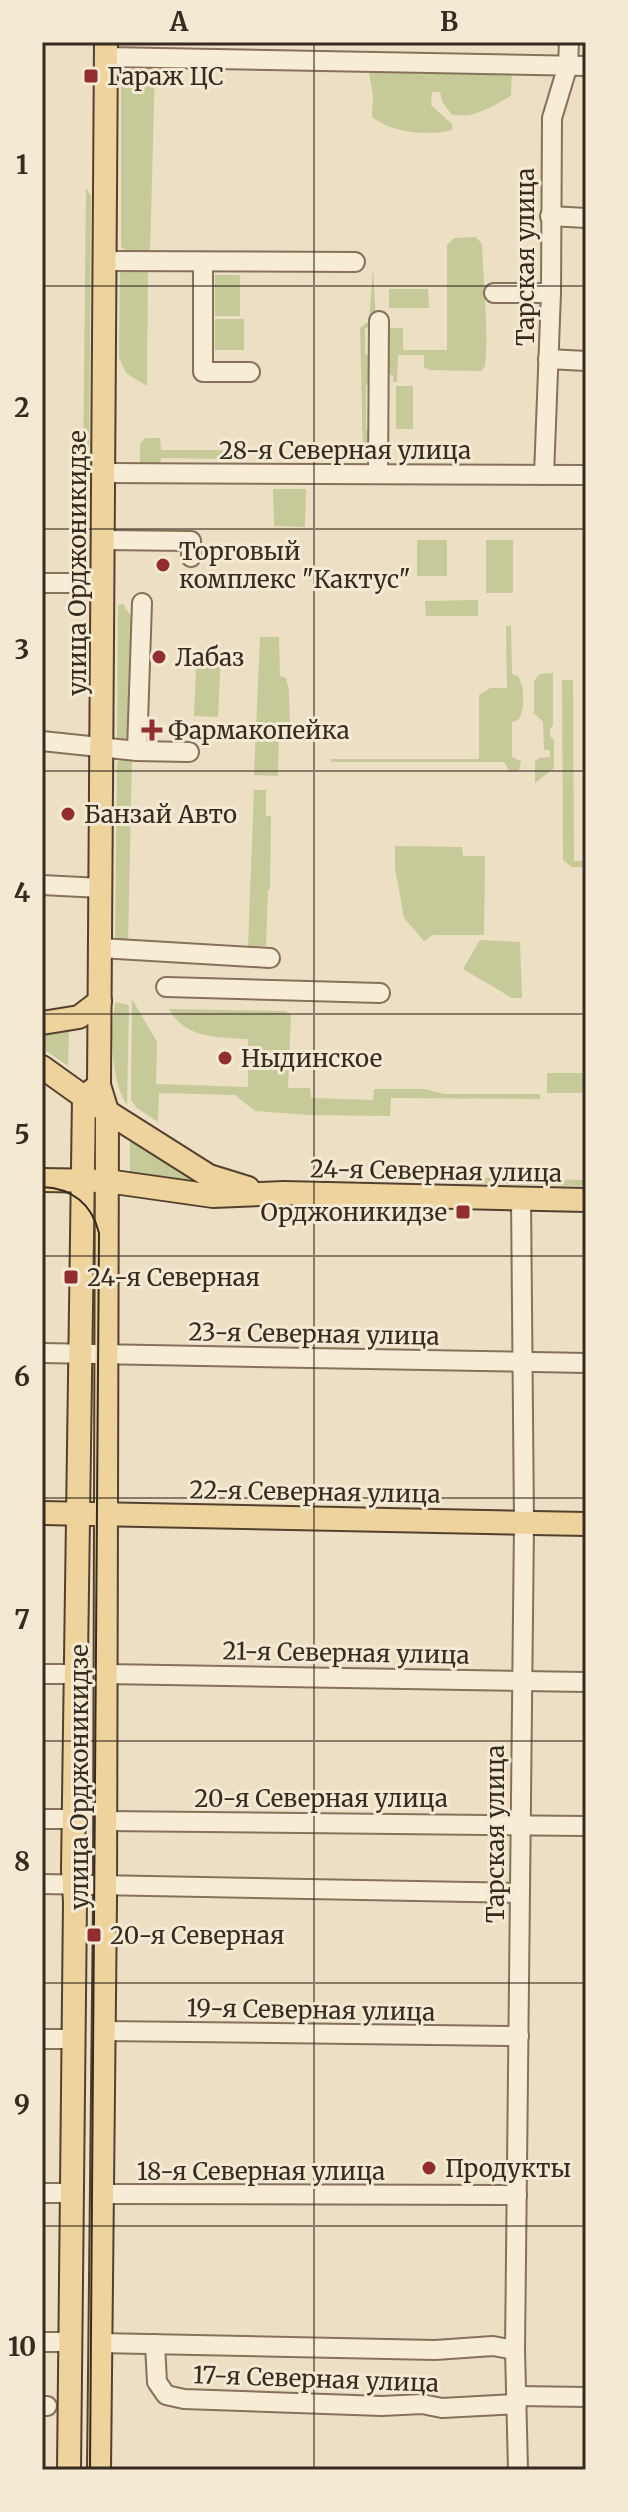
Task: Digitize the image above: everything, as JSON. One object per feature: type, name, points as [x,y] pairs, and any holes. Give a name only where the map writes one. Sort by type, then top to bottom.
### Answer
[{"type":"main road","name":"улица Орджоникидзе","points":[[69,2470],[83,1181],[100,1001],[106,50]]},
{"type":"main road","points":[[42,1023],[79,1017],[100,1001]]},
{"type":"main road","points":[[42,1067],[92,1091]]},
{"type":"main road","name":"улица Орджоникидзе","points":[[92,1091],[107,1111],[105,1885],[99,2470]]},
{"type":"main road","name":"24-я Северная улица","points":[[107,1111],[209,1176],[235,1186],[284,1193]]},
{"type":"main road","name":"24-я Северная улица","points":[[42,1180],[107,1181],[172,1192],[234,1196],[284,1193],[586,1200]]},
{"type":"main road","points":[[107,1221],[114,1209],[128,1200],[172,1192]]},
{"type":"main road","name":"22-я Северная улица","points":[[42,1513],[586,1524]]},
{"type":"street","name":"Тарская улица","points":[[544,475],[551,293],[552,118],[577,66],[569,42]]},
{"type":"street","points":[[106,50],[577,66]]},
{"type":"street","points":[[550,216],[586,218]]},
{"type":"street","points":[[105,261],[355,262]]},
{"type":"street","points":[[203,262],[203,372],[250,372]]},
{"type":"street","points":[[494,293],[551,293]]},
{"type":"street","points":[[378,474],[379,321]]},
{"type":"street","points":[[548,359],[586,361]]},
{"type":"street","name":"28-я Северная улица","points":[[103,473],[586,475]]},
{"type":"street","points":[[102,540],[191,541],[191,557]]},
{"type":"street","points":[[42,583],[102,583]]},
{"type":"street","points":[[137,751],[142,603]]},
{"type":"street","points":[[42,741],[137,751],[189,752]]},
{"type":"street","points":[[42,885],[101,888]]},
{"type":"street","points":[[100,948],[270,958]]},
{"type":"street","points":[[166,987],[380,993]]},
{"type":"street","name":"Тарская улица","points":[[518,2470],[515,2350],[524,1523],[521,1198]]},
{"type":"street","name":"23-я Северная улица","points":[[42,1353],[586,1363]]},
{"type":"street","points":[[42,1674],[78,1674]]},
{"type":"street","name":"21-я Северная улица","points":[[105,1674],[586,1682]]},
{"type":"street","points":[[42,1819],[74,1819]]},
{"type":"street","name":"20-я Северная улица","points":[[104,1821],[586,1826]]},
{"type":"street","points":[[42,1884],[519,1893]]},
{"type":"street","name":"19-я Северная улица","points":[[103,2031],[519,2036]]},
{"type":"street","points":[[42,2039],[74,2039]]},
{"type":"street","points":[[42,2193],[73,2193]]},
{"type":"street","name":"18-я Северная улица","points":[[101,2194],[517,2195]]},
{"type":"street","points":[[42,2342],[71,2342]]},
{"type":"street","name":"17-я Северная улица","points":[[99,2343],[435,2350],[493,2346],[515,2350]]},
{"type":"street","name":"17-я Северная улица","points":[[155,2344],[157,2382],[166,2395],[184,2399],[382,2406],[406,2404],[442,2408],[586,2397]]},
{"type":"green space","points":[[377,64],[411,68],[421,75],[435,68],[512,70],[511,96],[482,111],[459,115],[451,114],[440,92],[432,92],[431,105],[452,124],[452,130],[422,133],[400,130],[372,117],[373,95],[369,73]]},
{"type":"green space","points":[[155,66],[150,254],[132,255],[121,247],[121,73],[131,67]]},
{"type":"green space","points":[[86,188],[91,196],[89,470],[83,475]]},
{"type":"green space","points":[[476,237],[482,244],[485,366],[481,371],[429,370],[424,367],[424,355],[398,355],[397,382],[393,382],[393,376],[387,373],[385,328],[403,328],[403,350],[447,350],[447,245],[454,238]]},
{"type":"green space","points":[[120,264],[148,264],[147,386],[126,373],[119,358]]},
{"type":"green space","points":[[373,268],[376,321],[372,327],[365,328],[365,354],[372,355],[371,384],[366,385],[366,430],[372,431],[374,454],[363,454],[360,328],[369,321]]},
{"type":"green space","points":[[215,275],[240,275],[240,316],[215,316]]},
{"type":"green space","points":[[389,289],[428,289],[429,308],[389,308]]},
{"type":"green space","points":[[215,319],[244,319],[244,350],[215,350]]},
{"type":"green space","points":[[396,386],[413,386],[413,429],[396,429]]},
{"type":"green space","points":[[145,438],[160,438],[161,450],[223,450],[227,456],[223,459],[161,458],[160,467],[140,467],[140,444]]},
{"type":"green space","points":[[273,489],[306,489],[305,527],[274,526]]},
{"type":"green space","points":[[417,540],[447,540],[447,576],[417,576]]},
{"type":"green space","points":[[486,540],[513,540],[513,593],[486,593]]},
{"type":"green space","points":[[478,600],[478,616],[426,616],[425,601]]},
{"type":"green space","points":[[123,604],[132,618],[130,741],[127,747],[117,740],[118,605]]},
{"type":"green space","points":[[506,626],[511,626],[512,674],[518,676],[523,692],[520,716],[512,722],[512,757],[521,761],[519,770],[510,772],[504,762],[331,762],[331,759],[479,759],[479,695],[490,688],[507,688]]},
{"type":"green space","points":[[260,637],[279,637],[280,676],[286,678],[289,690],[290,728],[279,728],[278,776],[254,775]]},
{"type":"green space","points":[[197,649],[221,650],[218,717],[194,716]]},
{"type":"green space","points":[[553,673],[553,725],[550,736],[554,740],[554,768],[535,783],[535,761],[550,757],[550,750],[544,750],[543,722],[534,713],[534,681],[540,674]]},
{"type":"green space","points":[[562,680],[573,680],[574,861],[586,861],[586,867],[572,867],[563,860]]},
{"type":"green space","points":[[126,757],[132,757],[128,943],[115,941],[117,764]]},
{"type":"green space","points":[[254,790],[266,790],[266,816],[271,816],[266,946],[248,946]]},
{"type":"green space","points":[[395,846],[462,847],[463,856],[485,856],[484,935],[433,935],[424,941],[404,918],[395,868]]},
{"type":"green space","points":[[480,940],[520,942],[522,998],[512,998],[463,969]]},
{"type":"green space","points":[[132,999],[157,1042],[156,1084],[248,1087],[248,1039],[214,1037],[193,1031],[176,1019],[169,1009],[284,1011],[291,1014],[288,1088],[310,1088],[311,1098],[373,1100],[374,1089],[425,1089],[444,1094],[540,1094],[540,1099],[391,1098],[390,1116],[309,1115],[255,1111],[235,1095],[159,1093],[158,1122],[137,1108],[131,1100]]},
{"type":"green space","points":[[116,1002],[129,1005],[127,1105],[118,1083],[113,1055]]},
{"type":"green space","points":[[69,1028],[68,1066],[42,1048],[42,1029]]},
{"type":"green space","points":[[583,1046],[586,1046],[586,1093],[547,1093],[547,1073],[583,1073]]},
{"type":"green space","points":[[130,1139],[198,1185],[130,1174]]},
{"type":"green space","points":[[452,1177],[586,1180],[586,1186],[452,1183]]},
{"type":"tram line","points":[[42,1187],[63,1191],[79,1200],[91,1214],[99,1233],[90,2470]]},
{"type":"place","name":"Гараж ЦС","points":[[91,76]]},
{"type":"place","name":"Торговый комплекс \"Кактус\"","points":[[163,565]]},
{"type":"place","name":"Лабаз","points":[[159,657]]},
{"type":"place","name":"Фармакопейка","points":[[152,730]]},
{"type":"place","name":"Банзай Авто","points":[[68,814]]},
{"type":"place","name":"Ныдинское","points":[[225,1058]]},
{"type":"place","name":"Орджоникидзе","points":[[463,1212]]},
{"type":"place","name":"24-я Северная","points":[[71,1277]]},
{"type":"place","name":"20-я Северная","points":[[94,1935]]},
{"type":"place","name":"Продукты","points":[[429,2168]]}]
